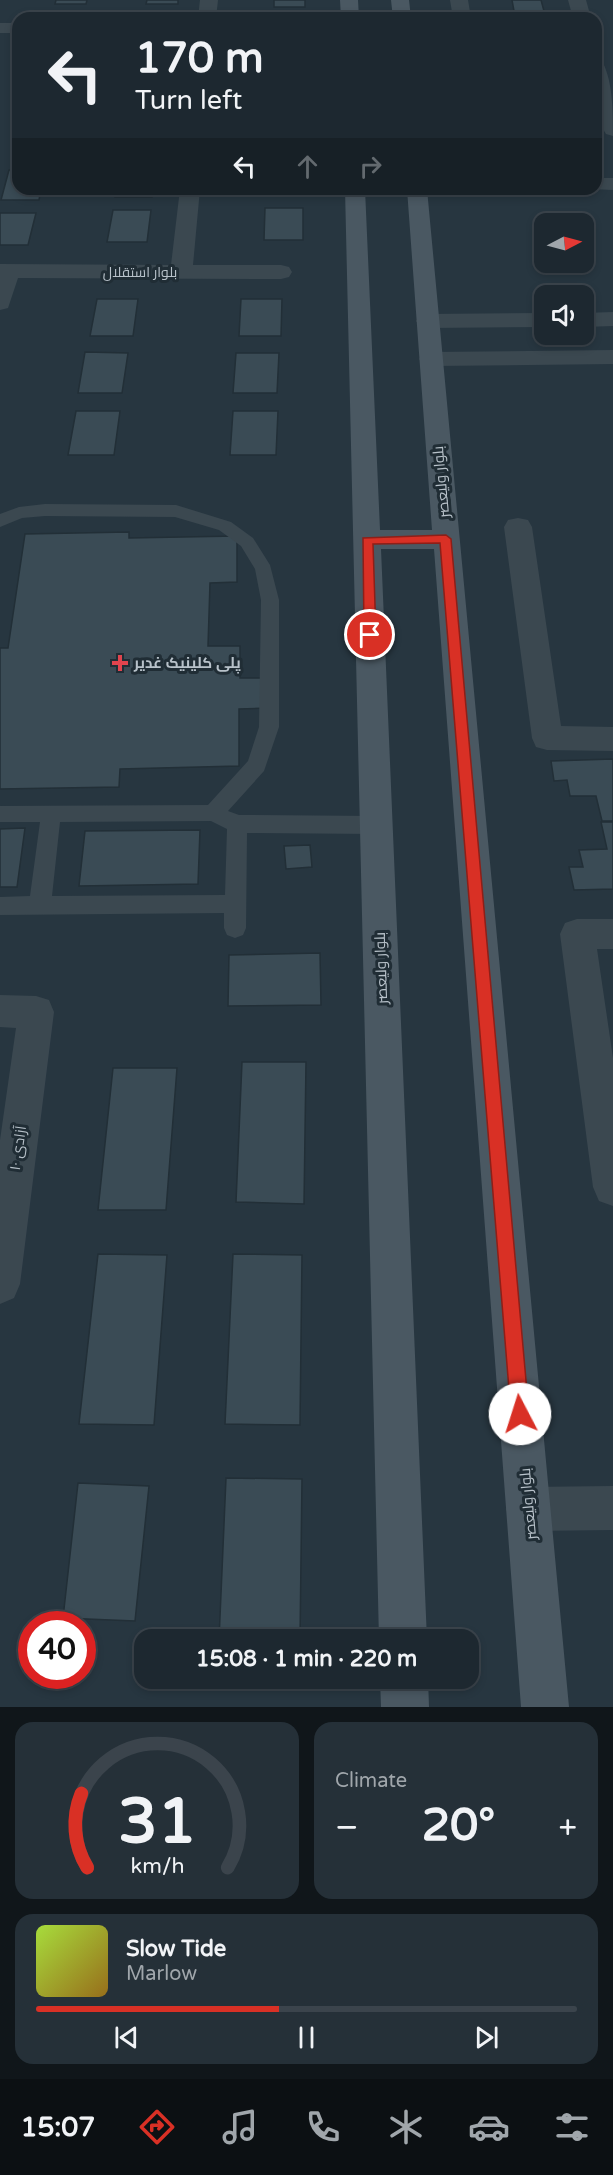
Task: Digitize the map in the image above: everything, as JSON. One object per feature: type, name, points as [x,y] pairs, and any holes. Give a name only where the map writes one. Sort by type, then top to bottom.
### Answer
[{"type":"street","points":[[602,89],[613,130]]},
{"type":"street","points":[[181,272],[189,195]]},
{"type":"street","name":"بلوار ولیعصر","points":[[355,195],[403,1629]]},
{"type":"street","name":"بلوار ولیعصر","points":[[418,195],[545,1707]]},
{"type":"street","points":[[0,303],[4,271]]},
{"type":"street","name":"بلوار استقلال","points":[[4,271],[281,272]]},
{"type":"street","points":[[594,320],[613,319]]},
{"type":"street","points":[[428,321],[534,320]]},
{"type":"street","points":[[431,359],[613,357]]},
{"type":"street","points":[[518,527],[547,738],[613,739]]},
{"type":"street","points":[[367,540],[446,539]]},
{"type":"street","points":[[613,934],[578,934],[613,1187]]},
{"type":"street","name":"آزادی ۱۰","points":[[0,1284],[18,1012]]},
{"type":"street","points":[[528,1509],[613,1508]]},
{"type":"street","points":[[404,1689],[405,1707]]},
{"type":"lane","points":[[0,521],[19,513],[45,510],[176,511],[225,525],[247,542],[264,569],[270,600],[269,727],[257,765],[213,813]]},
{"type":"lane","points":[[0,814],[213,813],[237,824],[376,825]]},
{"type":"lane","points":[[40,906],[51,814]]},
{"type":"lane","points":[[235,928],[237,824]]},
{"type":"lane","points":[[0,906],[236,904]]},
{"type":"building","points":[[56,0],[87,0],[86,4],[55,4]]},
{"type":"building","points":[[147,0],[178,0],[178,4],[146,4]]},
{"type":"building","points":[[274,0],[305,0],[305,7],[274,7]]},
{"type":"building","points":[[512,0],[541,0],[544,11],[514,11]]},
{"type":"building","points":[[515,11],[544,12],[515,12]]},
{"type":"building","points":[[9,170],[12,170],[12,195],[40,195],[39,200],[1,200]]},
{"type":"building","points":[[115,195],[152,195],[152,197],[115,197]]},
{"type":"building","points":[[265,208],[303,208],[303,240],[264,240]]},
{"type":"building","points":[[113,210],[151,210],[147,242],[107,242]]},
{"type":"building","points":[[0,213],[36,213],[28,245],[0,245]]},
{"type":"building","points":[[97,299],[138,299],[133,336],[90,336]]},
{"type":"building","points":[[241,299],[282,299],[281,336],[239,336]]},
{"type":"building","points":[[85,352],[128,353],[122,393],[78,393]]},
{"type":"building","points":[[236,353],[279,353],[277,393],[233,393]]},
{"type":"building","points":[[76,411],[120,411],[114,455],[68,455]]},
{"type":"building","points":[[233,411],[278,411],[276,455],[230,455]]},
{"type":"building","name":"پلی کلینیک غدیر","points":[[129,532],[129,538],[237,536],[237,582],[210,583],[208,646],[240,646],[240,678],[266,678],[267,708],[239,709],[239,766],[120,769],[119,787],[0,789],[0,648],[8,648],[25,534]]},
{"type":"building","points":[[613,759],[613,821],[602,821],[596,796],[570,796],[567,780],[554,781],[551,761]]},
{"type":"building","points":[[601,822],[613,822],[613,889],[574,890],[569,867],[583,867],[579,850],[607,849]]},
{"type":"building","points":[[25,828],[17,887],[0,887],[0,829]]},
{"type":"building","points":[[200,830],[198,884],[79,886],[85,831]]},
{"type":"building","points":[[310,845],[312,867],[286,869],[284,846]]},
{"type":"building","points":[[320,953],[321,1005],[228,1006],[229,955]]},
{"type":"building","points":[[242,1062],[306,1062],[304,1204],[236,1202]]},
{"type":"building","points":[[113,1068],[177,1068],[166,1210],[98,1210]]},
{"type":"building","points":[[98,1254],[167,1255],[154,1425],[79,1424]]},
{"type":"building","points":[[233,1254],[302,1255],[300,1425],[225,1424]]},
{"type":"building","points":[[226,1478],[302,1479],[300,1629],[219,1629]]},
{"type":"building","points":[[78,1483],[149,1486],[135,1621],[96,1619],[96,1611],[64,1611]]},
{"type":"place","name":"پلی کلینیک غدیر","points":[[120,663]]},
{"type":"route","points":[[370,635],[367,540],[446,539],[520,1414]]}]
